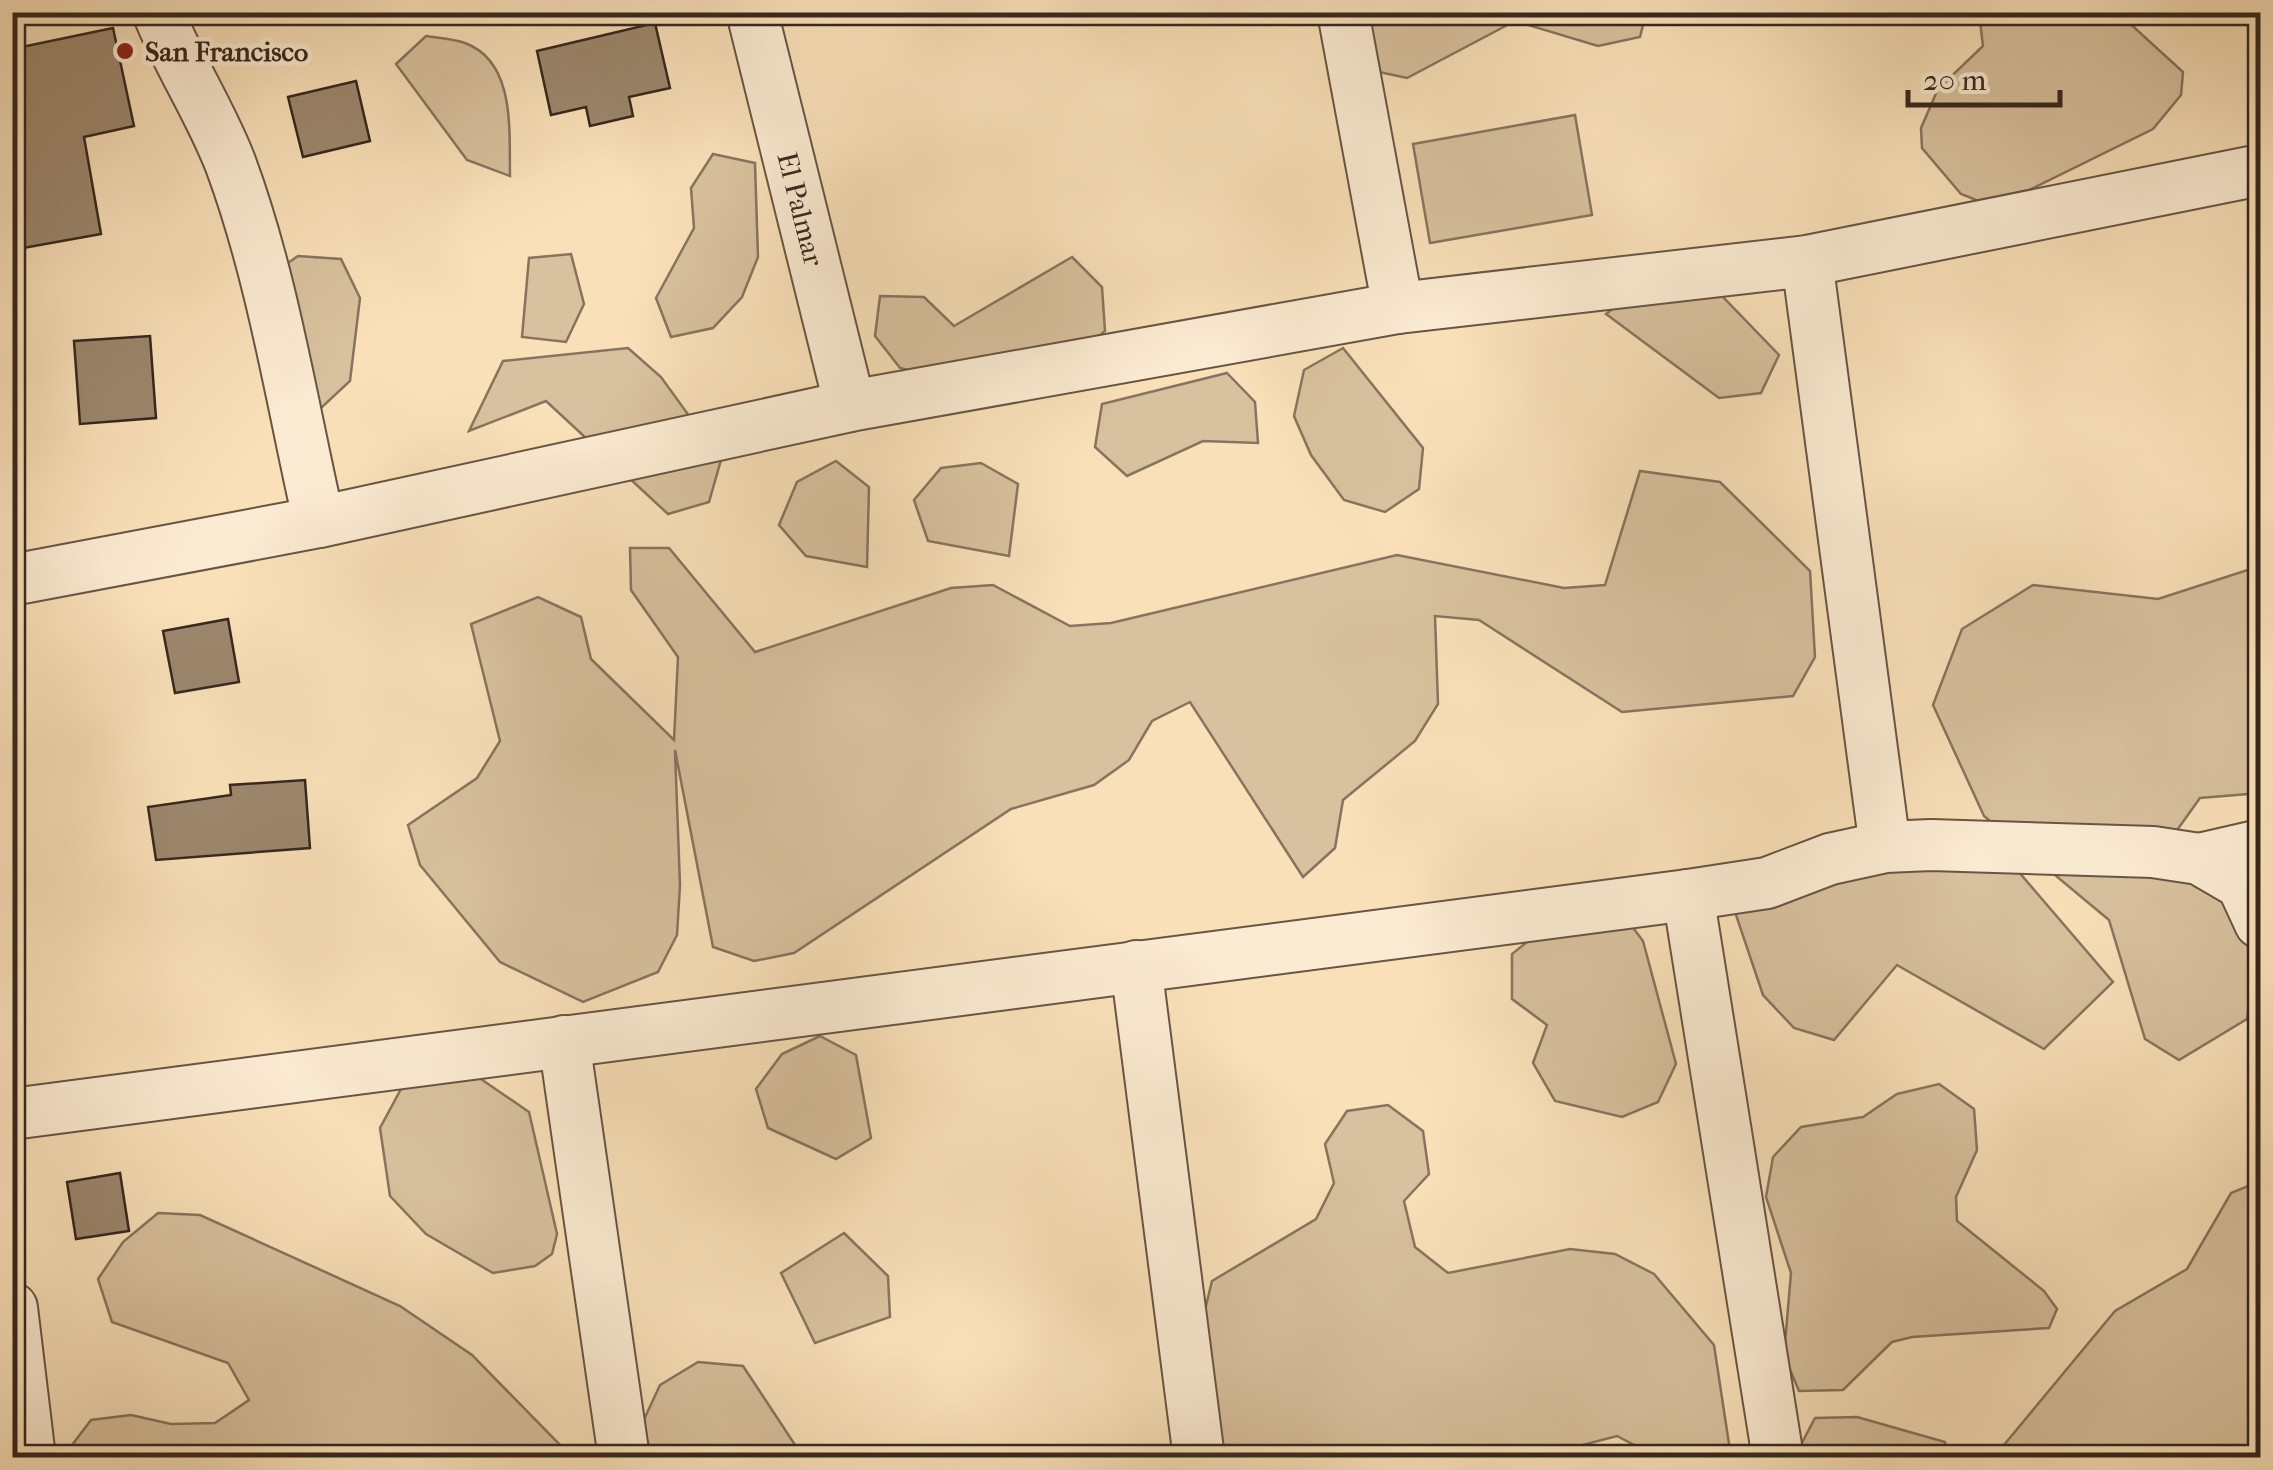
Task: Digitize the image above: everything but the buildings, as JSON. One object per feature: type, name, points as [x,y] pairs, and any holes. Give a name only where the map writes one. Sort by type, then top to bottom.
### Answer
[{"type":"street","points":[[158,12],[230,164],[259,257],[320,522]]},
{"type":"street","name":"El Palmar","points":[[752,12],[850,406]]},
{"type":"street","points":[[1343,12],[1398,308]]},
{"type":"street","points":[[12,580],[320,522],[850,406],[1398,308],[1807,262],[2260,170]]},
{"type":"street","points":[[1807,262],[1886,848]]},
{"type":"street","points":[[12,1114],[1688,895],[1767,883],[1830,859],[1886,848],[1931,845],[2153,852],[2198,858],[2260,845]]},
{"type":"street","points":[[2198,858],[2242,884],[2260,923]]},
{"type":"street","points":[[1688,895],[1778,1458]]},
{"type":"street","points":[[1136,966],[1199,1458]]},
{"type":"street","points":[[564,1041],[624,1458]]},
{"type":"street","points":[[12,1308],[30,1458]]},
{"type":"shaded area","points":[[1372,13],[1646,13],[1640,37],[1598,46],[1515,21],[1407,78],[1365,69]]},
{"type":"shaded area","points":[[1979,13],[2106,13],[2124,18],[2183,72],[2181,95],[2153,129],[2029,190],[1981,202],[1961,194],[1922,148],[1921,128],[1938,89],[1983,46]]},
{"type":"shaded area","points":[[426,36],[465,43],[482,52],[493,65],[509,119],[510,176],[467,160],[396,64]]},
{"type":"shaded area","points":[[1575,115],[1592,215],[1430,243],[1413,144]]},
{"type":"shaded area","points":[[713,154],[755,163],[758,257],[742,297],[713,328],[671,337],[656,298],[694,228],[691,188]]},
{"type":"shaded area","points":[[571,254],[584,304],[566,342],[522,337],[529,258]]},
{"type":"shaded area","points":[[298,256],[341,259],[360,298],[350,381],[305,423],[282,267]]},
{"type":"shaded area","points":[[1072,257],[1102,287],[1105,331],[1073,358],[946,380],[900,368],[875,336],[880,296],[924,297],[954,326]]},
{"type":"shaded area","points":[[1642,286],[1721,295],[1779,355],[1761,393],[1719,398],[1606,314]]},
{"type":"shaded area","points":[[628,348],[661,377],[721,460],[709,502],[668,514],[546,401],[469,431],[503,361]]},
{"type":"shaded area","points":[[1343,348],[1423,448],[1419,489],[1385,512],[1344,500],[1311,455],[1294,416],[1304,370]]},
{"type":"shaded area","points":[[1227,373],[1255,402],[1258,443],[1203,441],[1127,476],[1095,447],[1102,404]]},
{"type":"shaded area","points":[[836,461],[869,487],[867,567],[806,556],[779,525],[797,482]]},
{"type":"shaded area","points":[[981,463],[1018,484],[1009,556],[928,541],[914,500],[941,468]]},
{"type":"shaded area","points":[[1640,471],[1720,482],[1810,571],[1815,657],[1793,696],[1622,712],[1479,620],[1435,616],[1438,704],[1415,741],[1343,800],[1335,848],[1303,877],[1190,702],[1152,721],[1129,760],[1094,785],[1011,809],[794,953],[754,961],[713,947],[675,750],[680,885],[677,935],[658,972],[583,1002],[500,962],[420,865],[408,825],[477,778],[500,741],[471,624],[538,597],[581,617],[591,659],[674,740],[678,657],[631,590],[630,548],[669,548],[755,652],[951,588],[993,585],[1070,626],[1111,623],[1397,555],[1564,588],[1605,585]]},
{"type":"shaded area","points":[[2260,566],[2260,793],[2200,798],[2175,833],[2252,931],[2254,975],[2247,1019],[2179,1060],[2145,1039],[2109,920],[1984,816],[1933,705],[1962,629],[2033,585],[2158,599]]},
{"type":"shaded area","points":[[2006,857],[2113,982],[2044,1049],[1897,965],[1834,1040],[1794,1028],[1763,995],[1734,909],[1791,901],[1856,867]]},
{"type":"shaded area","points":[[1578,901],[1619,909],[1643,941],[1676,1064],[1658,1102],[1622,1117],[1555,1101],[1533,1063],[1547,1025],[1512,999],[1512,954]]},
{"type":"shaded area","points":[[820,1036],[856,1055],[871,1138],[836,1159],[768,1128],[756,1089],[782,1054]]},
{"type":"shaded area","points":[[459,1064],[529,1112],[557,1234],[552,1254],[535,1266],[493,1273],[426,1234],[390,1196],[380,1128],[401,1089]]},
{"type":"shaded area","points":[[1939,1084],[1974,1109],[1977,1150],[1956,1197],[1957,1221],[2044,1291],[2057,1309],[2049,1328],[1912,1337],[1892,1342],[1843,1390],[1799,1391],[1784,1355],[1791,1273],[1766,1197],[1773,1157],[1801,1127],[1863,1117],[1897,1094]]},
{"type":"shaded area","points":[[1388,1105],[1423,1131],[1429,1174],[1404,1201],[1415,1247],[1448,1273],[1570,1249],[1615,1254],[1654,1274],[1714,1345],[1731,1457],[1657,1457],[1617,1436],[1536,1457],[1181,1458],[1182,1404],[1212,1281],[1316,1219],[1334,1183],[1325,1144],[1347,1111]]},
{"type":"shaded area","points":[[2260,1181],[2260,1457],[1994,1457],[2115,1311],[2187,1269],[2231,1193]]},
{"type":"shaded area","points":[[158,1213],[200,1215],[400,1306],[472,1355],[560,1445],[563,1457],[63,1457],[91,1420],[131,1415],[171,1424],[215,1423],[249,1400],[228,1363],[112,1322],[98,1279],[123,1242]]},
{"type":"shaded area","points":[[844,1233],[888,1276],[890,1317],[815,1343],[781,1273]]},
{"type":"shaded area","points":[[698,1362],[743,1366],[803,1457],[654,1457],[641,1426],[660,1385]]},
{"type":"shaded area","points":[[1857,1417],[1945,1442],[1948,1457],[1794,1458],[1815,1418]]},
{"type":"place","name":"San Francisco","points":[[125,51]]}]
